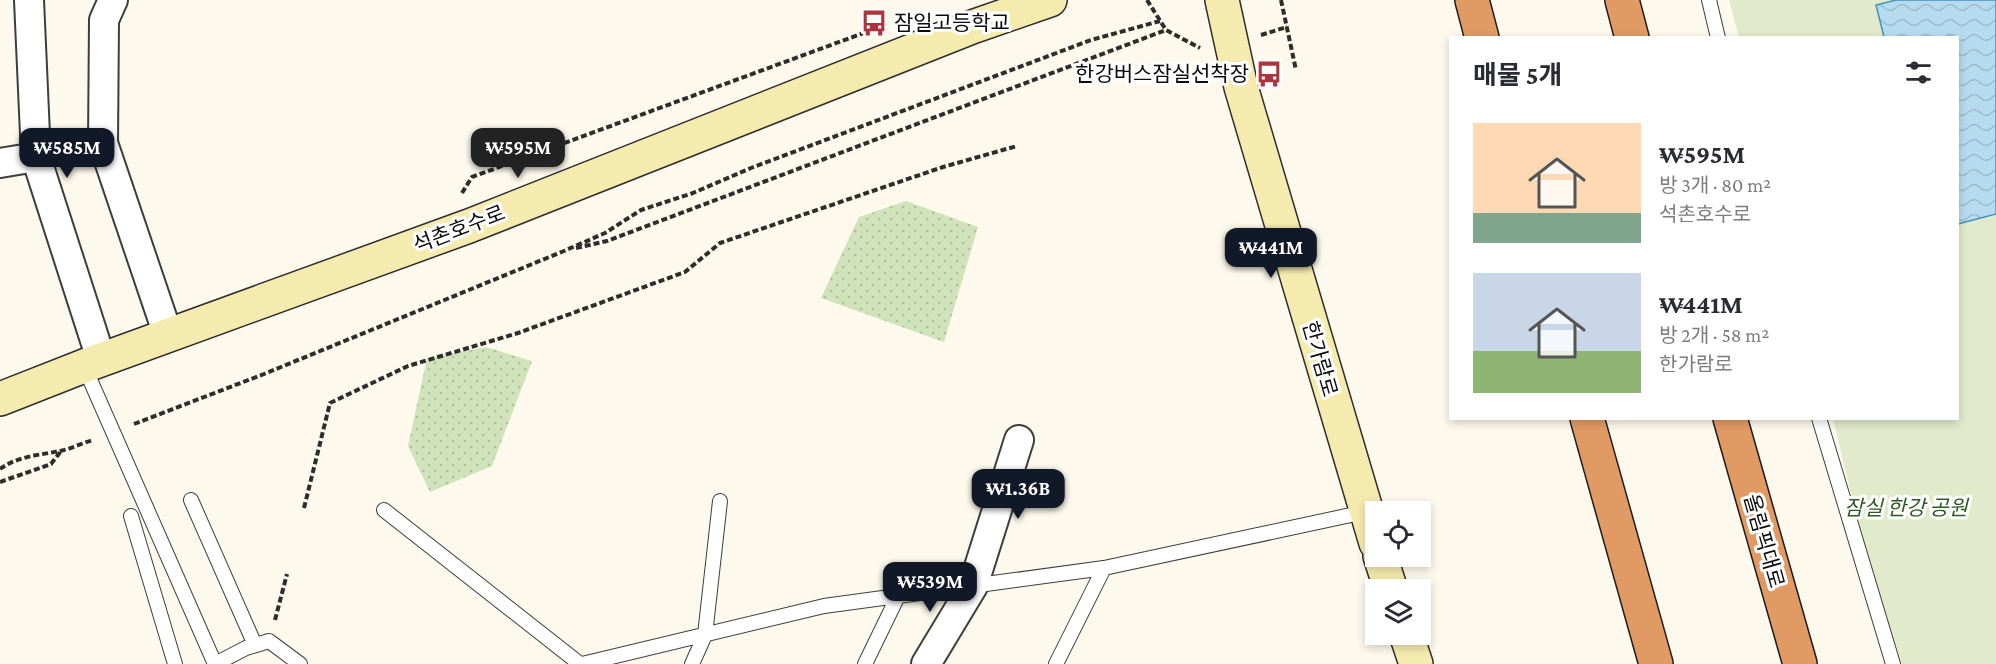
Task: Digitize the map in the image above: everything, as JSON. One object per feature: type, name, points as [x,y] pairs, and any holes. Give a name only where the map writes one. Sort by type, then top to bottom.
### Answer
[{"type":"highway","points":[[1472,0],[1481,36]]},
{"type":"highway","points":[[1622,0],[1631,36]]},
{"type":"highway","points":[[1588,420],[1656,664]]},
{"type":"highway","name":"올림픽대로","points":[[1731,420],[1800,664]]},
{"type":"street","points":[[29,0],[36,157],[92,363]]},
{"type":"street","points":[[113,0],[104,20],[103,143],[168,335]]},
{"type":"street","name":"석촌호수로","points":[[0,399],[92,363],[469,226],[950,35],[1050,0]]},
{"type":"street","name":"한가람로","points":[[1222,0],[1241,87],[1365,512]]},
{"type":"street","points":[[0,163],[36,157]]},
{"type":"street","points":[[926,664],[973,586],[1019,440]]},
{"type":"street","points":[[1410,645],[1416,664]]},
{"type":"lane","points":[[1709,0],[1718,36]]},
{"type":"lane","points":[[92,363],[113,432],[215,664],[262,643]]},
{"type":"lane","points":[[1820,420],[1893,664]]},
{"type":"lane","points":[[191,500],[262,643],[300,664]]},
{"type":"lane","points":[[692,664],[705,634],[720,501]]},
{"type":"lane","points":[[384,510],[581,664],[824,606],[1104,568],[1365,512]]},
{"type":"lane","points":[[131,516],[175,664]]},
{"type":"lane","points":[[1056,664],[1104,568]]},
{"type":"lane","points":[[865,664],[898,596]]},
{"type":"path","points":[[1147,0],[1166,30],[1207,52]]},
{"type":"path","points":[[1281,0],[1296,70]]},
{"type":"path","points":[[0,468],[9,462],[42,453],[62,451],[264,375],[564,251],[605,233],[641,210],[693,193],[751,168],[1091,40],[1160,21]]},
{"type":"path","points":[[457,201],[472,177],[874,29]]},
{"type":"path","points":[[564,251],[607,241],[1166,30]]},
{"type":"path","points":[[304,508],[330,403],[408,366],[518,333],[685,272],[720,243],[932,170],[1017,146]]},
{"type":"path","points":[[0,482],[51,464],[62,451]]},
{"type":"path","points":[[262,643],[287,574]]},
{"type":"green space","name":"잠실 한강 공원","points":[[1729,0],[1996,0],[1996,664],[1902,664],[1863,543],[1833,420],[1959,420],[1959,36],[1739,36]]},
{"type":"green space","points":[[906,201],[978,227],[944,342],[821,298],[859,217]]},
{"type":"green space","points":[[486,347],[532,361],[492,466],[430,492],[408,446],[427,358]]},
{"type":"water","points":[[1896,0],[1996,0],[1996,214],[1959,224],[1959,36],[1884,36],[1876,5]]},
{"type":"place","name":"잠일고등학교","points":[[874,23]]},
{"type":"place","name":"한강버스잠실선착장","points":[[1269,74]]}]
